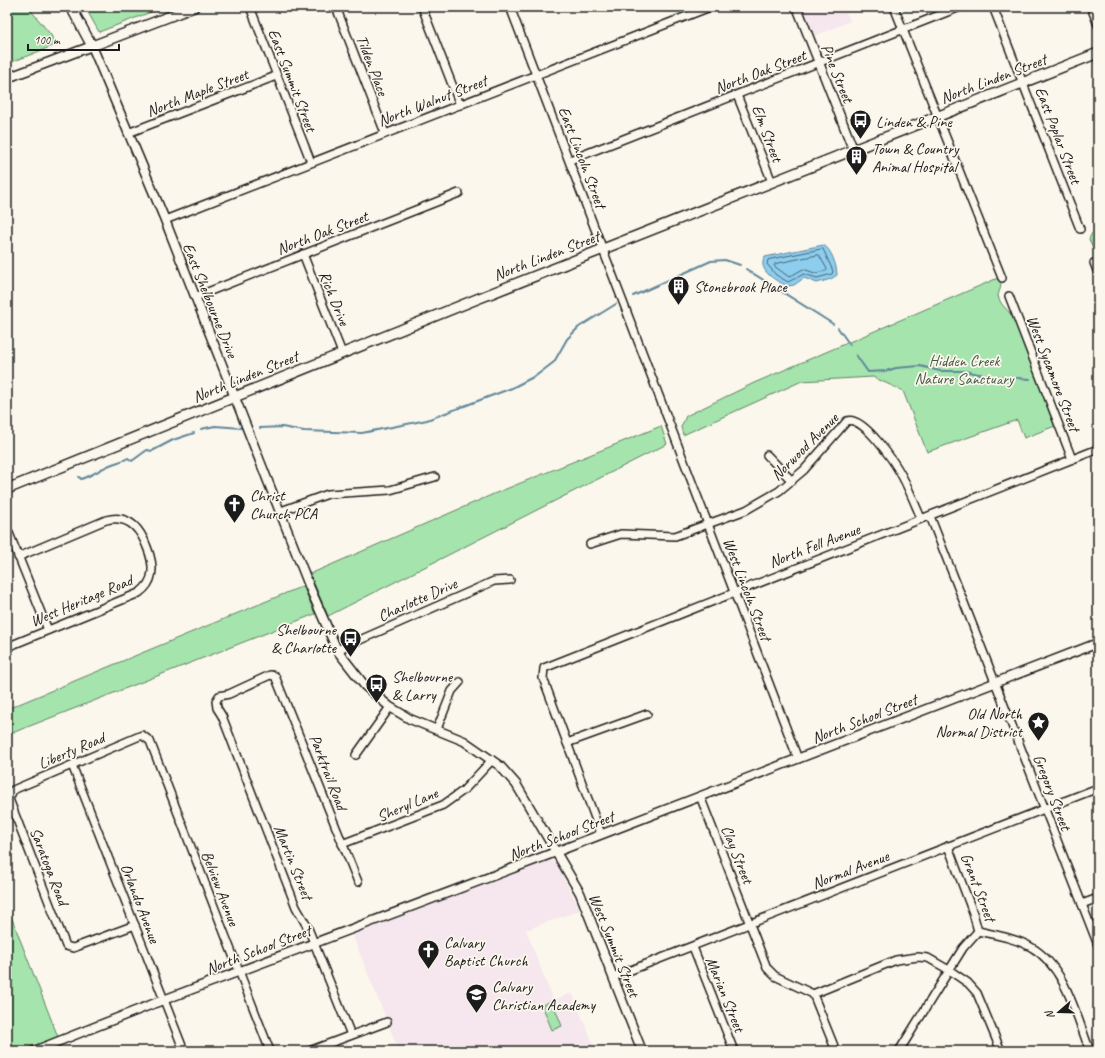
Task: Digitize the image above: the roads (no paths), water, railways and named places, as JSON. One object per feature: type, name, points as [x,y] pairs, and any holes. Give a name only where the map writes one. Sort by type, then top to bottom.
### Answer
[{"type":"main road","points":[[71,7],[92,46],[194,7]]},
{"type":"main road","name":"North Linden Street","points":[[7,489],[342,353],[1098,53]]},
{"type":"street","name":"East Summit Street","points":[[250,7],[311,162]]},
{"type":"street","name":"Tilden Place","points":[[336,7],[385,133]]},
{"type":"street","points":[[422,7],[460,105]]},
{"type":"street","name":"East Lincoln Street","points":[[510,7],[672,429]]},
{"type":"street","name":"North Walnut Street","points":[[164,220],[710,7]]},
{"type":"street","name":"Pine Street","points":[[797,7],[853,149]]},
{"type":"street","points":[[894,7],[1002,278]]},
{"type":"street","name":"North Oak Street","points":[[570,160],[960,7]]},
{"type":"street","name":"East Poplar Street","points":[[992,7],[1080,230]]},
{"type":"street","points":[[1091,7],[1098,25]]},
{"type":"street","points":[[7,78],[92,46]]},
{"type":"street","name":"East Shelbourne Drive","points":[[92,46],[235,396],[310,588],[337,650],[365,686],[390,707],[410,719],[437,729]]},
{"type":"street","name":"North Maple Street","points":[[128,133],[276,76]]},
{"type":"street","name":"Elm Street","points":[[738,95],[772,182]]},
{"type":"street","name":"North Oak Street","points":[[195,297],[459,193]]},
{"type":"street","name":"Rich Drive","points":[[303,254],[342,353]]},
{"type":"street","points":[[1094,263],[1098,273]]},
{"type":"street","name":"West Sycamore Street","points":[[1009,296],[1072,459]]},
{"type":"street","name":"Norwood Avenue","points":[[590,544],[621,534],[675,536],[709,525],[746,510],[779,491],[792,481],[828,445],[847,421],[855,420],[878,443],[892,460],[902,476],[921,518]]},
{"type":"street","name":"West Lincoln Street","points":[[672,429],[798,759]]},
{"type":"street","name":"North Fell Avenue","points":[[567,743],[542,678],[543,670],[548,665],[1098,449]]},
{"type":"street","points":[[767,455],[792,481]]},
{"type":"street","points":[[281,511],[328,494],[390,490],[435,477]]},
{"type":"street","name":"Gregory Street","points":[[930,516],[1098,945]]},
{"type":"street","name":"West Heritage Road","points":[[7,647],[142,590],[149,583],[153,571],[152,559],[136,526],[129,521],[115,518],[106,520],[18,556]]},
{"type":"street","points":[[7,528],[48,630]]},
{"type":"street","name":"Charlotte Drive","points":[[337,650],[494,581],[510,580]]},
{"type":"street","name":"North School Street","points":[[34,1051],[313,943],[798,759],[1098,642]]},
{"type":"street","name":"Parktrail Road","points":[[218,698],[270,676],[275,676],[358,882]]},
{"type":"street","points":[[437,729],[452,691],[460,682]]},
{"type":"street","name":"Martin Street","points":[[218,698],[216,701],[217,708],[222,716],[296,907],[308,928],[351,1035]]},
{"type":"street","points":[[356,755],[390,707]]},
{"type":"street","points":[[601,834],[567,743],[647,714]]},
{"type":"street","name":"West Summit Street","points":[[437,729],[464,742],[492,760],[508,775],[523,794],[580,893],[642,1051]]},
{"type":"street","name":"Liberty Road","points":[[10,794],[13,790],[139,736],[144,736]]},
{"type":"street","name":"Belview Avenue","points":[[144,736],[150,741],[238,972],[270,1051]]},
{"type":"street","name":"Sheryl Lane","points":[[342,844],[443,806],[464,790],[492,760]]},
{"type":"street","name":"Orlando Avenue","points":[[72,765],[184,1051]]},
{"type":"street","name":"Normal Avenue","points":[[613,977],[1098,788]]},
{"type":"street","name":"Saratoga Road","points":[[10,794],[9,799],[17,821],[65,944],[68,948],[73,948],[135,925]]},
{"type":"street","name":"Clay Street","points":[[700,796],[767,968],[774,976],[813,994]]},
{"type":"street","name":"Grant Street","points":[[948,846],[973,913],[978,931],[1018,941],[1032,947],[1044,957],[1055,969],[1064,984],[1090,1051]]},
{"type":"street","points":[[1082,904],[1098,898]]},
{"type":"street","points":[[899,1051],[963,948],[978,931]]},
{"type":"street","name":"Marian Street","points":[[693,946],[734,1051]]},
{"type":"street","points":[[836,1051],[813,994],[885,963],[909,957],[928,958],[939,962],[968,983],[977,993],[1001,1051]]},
{"type":"street","points":[[309,1051],[387,1022]]},
{"type":"water","points":[[823,245],[831,253],[836,267],[837,275],[831,279],[817,283],[804,278],[794,285],[788,286],[778,282],[769,275],[763,266],[765,257]]},
{"type":"waterway","points":[[633,296],[711,261],[725,260],[740,265]]},
{"type":"waterway","points":[[746,269],[833,324]]},
{"type":"waterway","points":[[260,428],[282,427],[304,431],[362,433],[427,420],[512,388],[537,375],[554,362],[567,339],[579,327],[616,304]]},
{"type":"waterway","points":[[838,328],[850,345]]},
{"type":"waterway","points":[[856,355],[868,372],[920,366],[940,371],[964,371],[989,376],[1030,379]]},
{"type":"waterway","points":[[201,429],[215,426],[242,428]]},
{"type":"waterway","points":[[79,477],[81,479],[85,478],[112,464],[128,458],[132,461],[147,450],[152,451],[173,440],[194,433]]},
{"type":"place","name":"Linden & Pine","points":[[860,140]]},
{"type":"place","name":"Town & Country Animal Hospital","points":[[856,176]]},
{"type":"place","name":"Stonebrook Place","points":[[678,306]]},
{"type":"place","name":"Christ Church PCA","points":[[234,524]]},
{"type":"place","name":"Shelbourne & Charlotte","points":[[351,658]]},
{"type":"place","name":"Shelbourne & Larry","points":[[377,704]]},
{"type":"place","name":"Old North Normal District","points":[[1038,742]]},
{"type":"place","name":"Calvary Baptist Church","points":[[429,970]]},
{"type":"place","name":"Calvary Christian Academy","points":[[476,1014]]},
{"type":"park label","name":"Hidden Creek Nature Sanctuary","points":[[964,369]]}]
